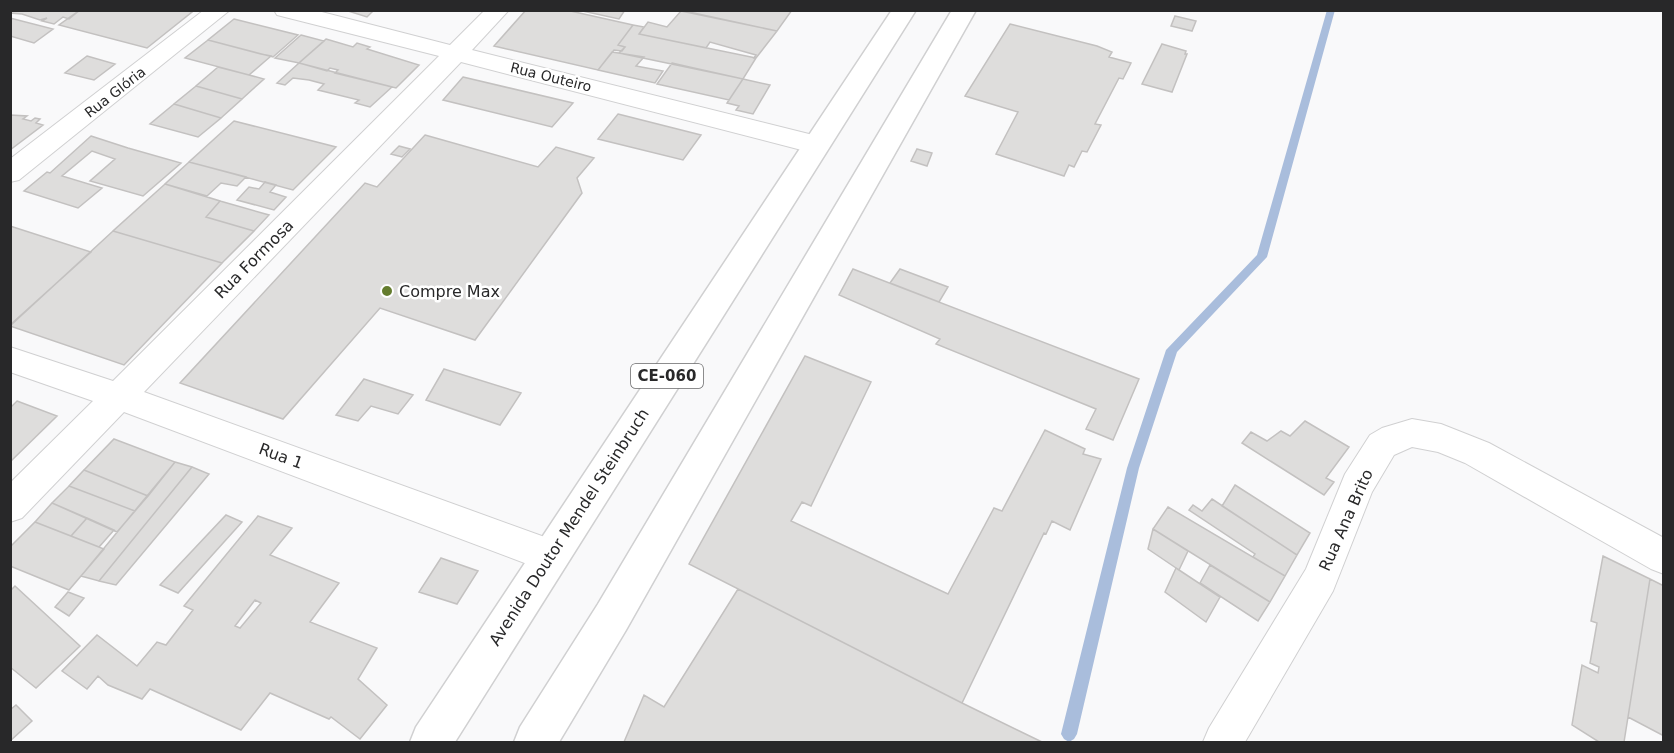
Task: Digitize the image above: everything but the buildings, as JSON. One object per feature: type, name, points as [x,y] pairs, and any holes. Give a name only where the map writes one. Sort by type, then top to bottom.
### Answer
[{"type":"highway","name":"Avenida Doutor Mendel Steinbruch","points":[[431,742],[904,10]]},
{"type":"highway","points":[[535,742],[612,617],[964,10]]},
{"type":"street","name":"Rua Glória","points":[[10,173],[219,10]]},
{"type":"street","name":"Rua Outeiro","points":[[285,10],[817,145]]},
{"type":"street","name":"Rua Formosa","points":[[10,507],[498,10]]},
{"type":"street","name":"Rua 1","points":[[10,359],[118,396],[551,556]]},
{"type":"street","name":"Rua Ana Brito","points":[[1223,742],[1320,579],[1358,485],[1382,445],[1394,438],[1412,433],[1441,438],[1477,453],[1664,557]]},
{"type":"waterway","points":[[1069,734],[1133,468],[1172,350],[1262,257],[1331,10]]},
{"type":"place","name":"Compre Max","points":[[387,291]]}]
